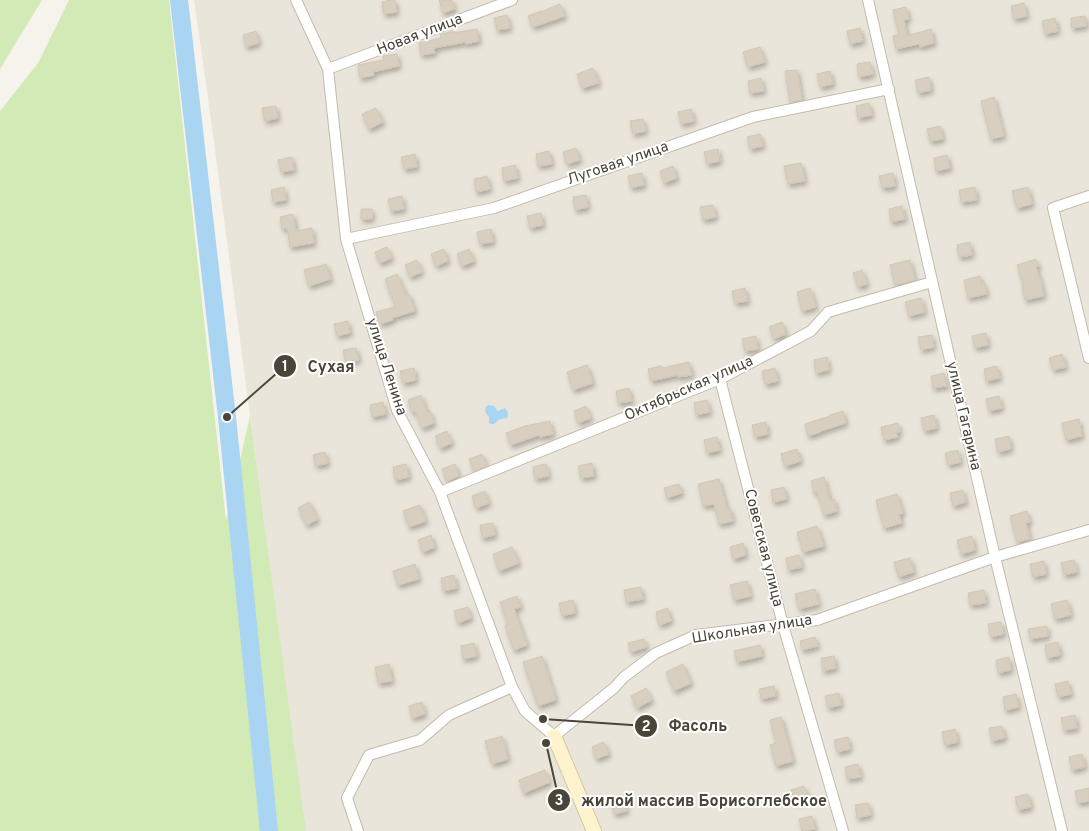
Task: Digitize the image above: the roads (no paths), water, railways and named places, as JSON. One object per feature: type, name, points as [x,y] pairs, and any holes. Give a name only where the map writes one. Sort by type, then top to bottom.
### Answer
[{"type":"street","name":"улица Ленина","points":[[296,0],[328,70],[346,239],[397,410],[440,492],[512,687],[525,711],[554,736]]},
{"type":"street","name":"Новая улица","points":[[328,70],[512,0]]},
{"type":"street","name":"улица Гагарина","points":[[868,0],[995,557],[1062,831]]},
{"type":"street","name":"Луговая улица","points":[[346,239],[494,208],[753,117],[889,89]]},
{"type":"street","points":[[1089,196],[1053,208],[1089,358]]},
{"type":"street","name":"Октябрьская улица","points":[[440,492],[720,379],[811,331],[828,312],[932,282]]},
{"type":"street","name":"Советская улица","points":[[720,379],[783,625],[843,831]]},
{"type":"street","name":"Школьная улица","points":[[554,736],[614,688],[624,677],[656,653],[696,635],[817,620],[995,557],[1089,530]]},
{"type":"street","points":[[358,831],[347,798],[369,755],[420,740],[449,715],[512,687]]},
{"type":"street","points":[[554,736],[594,831]]},
{"type":"water","points":[[488,405],[494,406],[498,411],[505,408],[508,413],[507,418],[493,424],[489,423],[489,417],[485,412]]},
{"type":"waterway","points":[[179,0],[227,417],[269,831]]},
{"type":"place","name":"Сухая","points":[[227,417]]},
{"type":"place","name":"Фасоль","points":[[543,719]]},
{"type":"place","name":"жилой массив Борисоглебское","points":[[546,743]]}]
